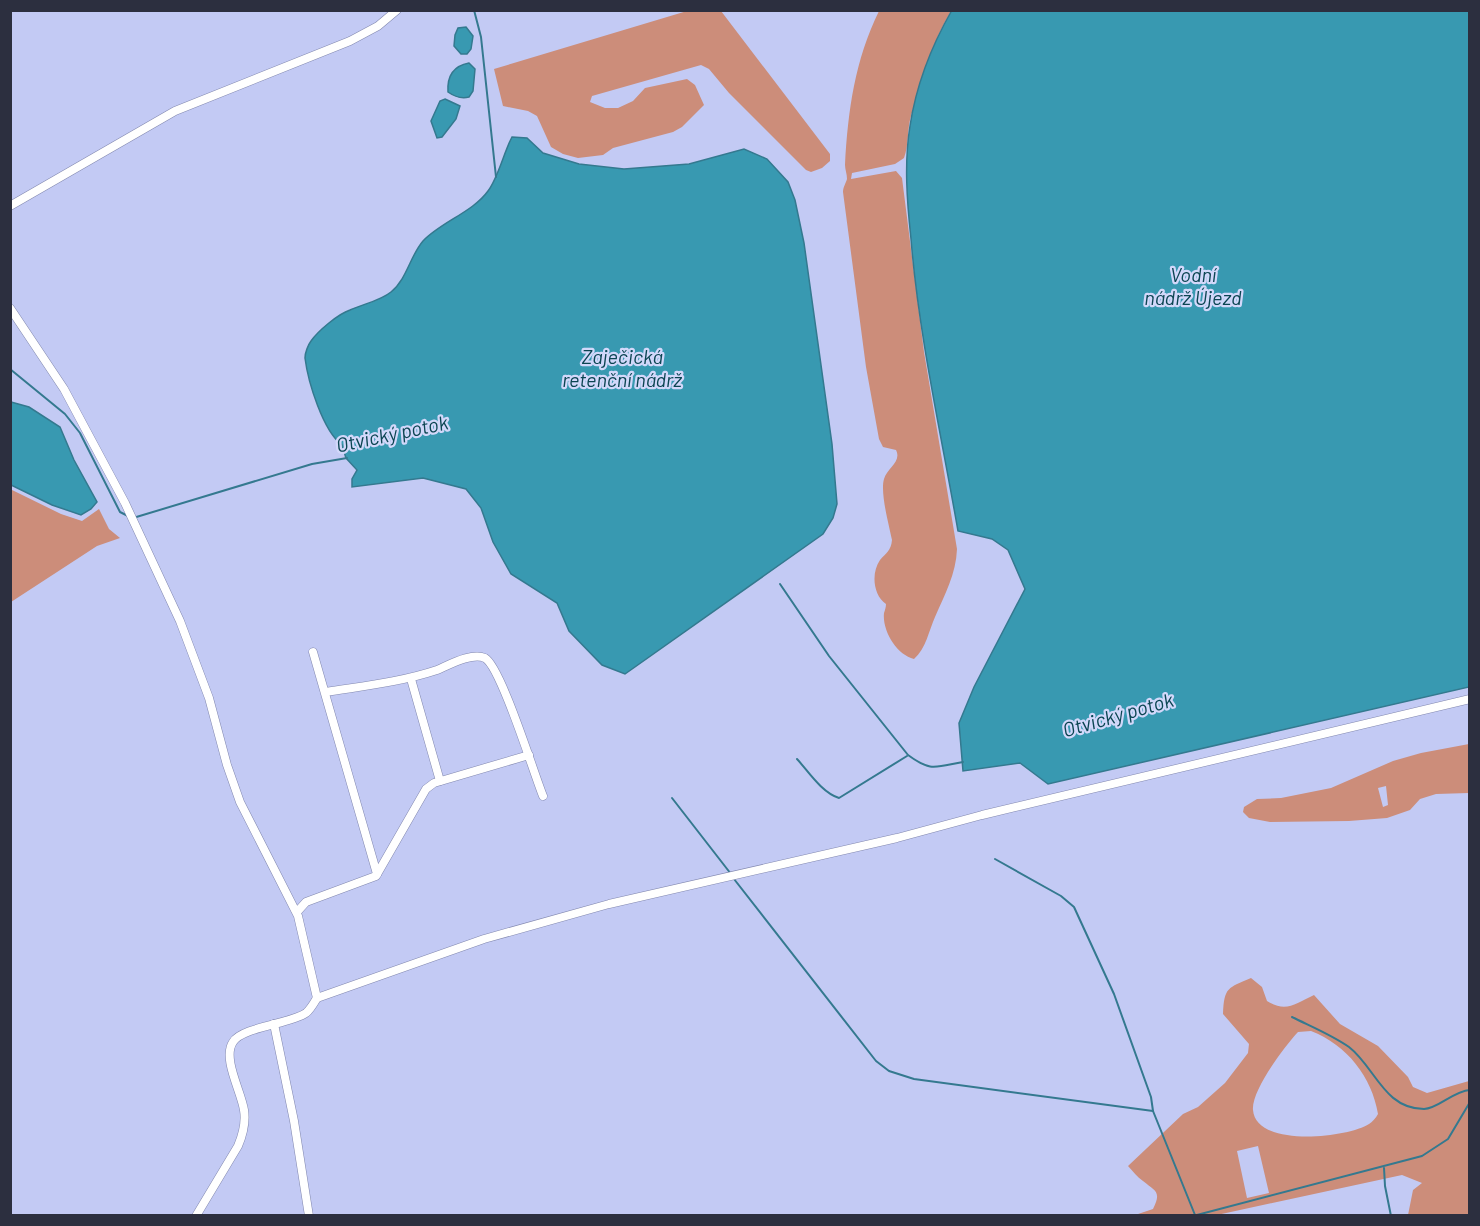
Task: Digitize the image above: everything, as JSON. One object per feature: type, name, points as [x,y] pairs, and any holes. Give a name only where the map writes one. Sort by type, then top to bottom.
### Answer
[{"type":"street","points":[[10,206],[175,111],[350,41],[372,30],[397,10]]},
{"type":"street","points":[[10,308],[64,389],[130,512],[180,621],[209,698],[227,765],[240,802],[254,834],[297,912],[317,998]]},
{"type":"street","points":[[314,652],[377,874]]},
{"type":"street","points":[[326,692],[411,679],[474,657],[486,659],[492,665],[508,701],[543,796]]},
{"type":"street","points":[[411,679],[440,781]]},
{"type":"street","points":[[196,1215],[238,1146],[244,1127],[243,1103],[230,1060],[231,1045],[241,1034],[306,1013],[317,998],[484,939],[609,904],[1470,699]]},
{"type":"street","points":[[297,912],[306,902],[377,874],[426,789],[434,783],[529,755]]},
{"type":"street","points":[[274,1024],[294,1121],[309,1215]]},
{"type":"shaded area","points":[[687,11],[721,11],[830,154],[830,161],[822,168],[811,172],[806,170],[729,93],[709,69],[701,65],[592,96],[590,102],[605,108],[618,108],[633,101],[645,88],[687,79],[695,85],[704,105],[682,127],[673,132],[613,148],[603,155],[578,158],[563,154],[551,147],[537,116],[528,111],[503,106],[494,69]]},
{"type":"shaded area","points":[[879,11],[951,11],[938,36],[923,75],[910,121],[904,158],[895,164],[852,173],[851,179],[896,171],[902,178],[924,352],[957,549],[955,567],[949,584],[924,645],[914,659],[902,653],[888,634],[884,620],[886,604],[878,595],[875,584],[877,565],[889,549],[892,540],[883,485],[886,475],[896,462],[897,454],[896,450],[883,447],[879,439],[866,367],[843,192],[847,179],[846,145],[854,86],[864,48]]},
{"type":"shaded area","points":[[10,489],[61,514],[82,521],[99,509],[109,529],[120,538],[97,546],[11,602]]},
{"type":"shaded area","points":[[1469,744],[1469,793],[1436,794],[1420,799],[1410,810],[1387,818],[1270,822],[1249,818],[1243,812],[1244,807],[1257,799],[1281,798],[1331,788],[1393,761]],"holes":[[[1386,786],[1388,805],[1383,807],[1378,788]]]},
{"type":"shaded area","points":[[1251,978],[1262,987],[1267,1001],[1274,1005],[1290,1006],[1314,995],[1340,1024],[1378,1046],[1408,1077],[1413,1087],[1427,1093],[1469,1081],[1469,1215],[1408,1215],[1413,1190],[1422,1183],[1402,1175],[1217,1215],[1135,1215],[1153,1209],[1157,1195],[1128,1166],[1183,1114],[1198,1107],[1225,1083],[1248,1053],[1249,1044],[1223,1014],[1226,993],[1232,987]],"holes":[[[1311,1031],[1336,1045],[1364,1075],[1375,1100],[1378,1114],[1369,1124],[1342,1133],[1304,1136],[1285,1135],[1269,1130],[1258,1122],[1253,1110],[1257,1092],[1263,1081],[1277,1058],[1298,1032]],[[1258,1146],[1269,1193],[1247,1198],[1237,1151]]]},
{"type":"water","name":"Vodní nádrž Újezd","points":[[952,10],[1469,11],[1469,687],[1048,784],[1020,763],[963,771],[959,723],[974,687],[1025,589],[1008,550],[992,539],[958,531],[925,349],[915,276],[907,182],[910,126],[916,96],[926,66]]},
{"type":"water","points":[[466,27],[473,36],[471,49],[467,54],[461,54],[454,46],[455,35],[458,28]]},
{"type":"water","points":[[469,63],[475,69],[473,91],[469,97],[463,98],[448,92],[452,73],[463,64]]},
{"type":"water","points":[[445,99],[460,106],[456,119],[442,137],[437,138],[431,121],[440,101]]},
{"type":"water","name":"Zaječická retenční nádrž","points":[[512,137],[527,138],[543,153],[579,164],[624,169],[689,164],[744,149],[767,159],[788,182],[795,200],[804,243],[832,444],[837,504],[833,518],[823,534],[625,674],[602,665],[569,631],[557,603],[511,574],[493,542],[481,508],[466,489],[423,478],[352,487],[352,479],[357,470],[346,458],[342,445],[323,418],[307,368],[305,358],[307,349],[318,332],[345,312],[391,292],[401,281],[423,241],[482,198],[495,179]]},
{"type":"water","points":[[11,402],[29,407],[60,427],[74,460],[97,502],[91,509],[81,515],[52,505],[11,485]]},
{"type":"waterway","points":[[474,10],[481,37],[496,177]]},
{"type":"waterway","name":"Otvický potok","points":[[10,369],[65,414],[80,433],[120,512],[128,516]]},
{"type":"waterway","name":"Otvický potok","points":[[133,518],[312,464],[347,458]]},
{"type":"waterway","name":"Otvický potok","points":[[780,584],[829,656],[908,755],[922,764],[934,767],[963,762]]},
{"type":"waterway","points":[[797,759],[821,787],[839,798],[907,756]]},
{"type":"waterway","points":[[672,798],[731,874]]},
{"type":"waterway","points":[[995,859],[1061,896],[1074,907],[1114,994],[1151,1097],[1153,1111]]},
{"type":"waterway","points":[[734,879],[876,1061],[889,1071],[914,1079],[1153,1111],[1195,1215]]},
{"type":"waterway","points":[[1292,1017],[1349,1047],[1390,1095],[1410,1107],[1429,1108],[1458,1093],[1470,1090]]},
{"type":"waterway","points":[[1193,1216],[1422,1156],[1448,1139],[1470,1102]]},
{"type":"waterway","points":[[1384,1168],[1391,1216]]}]
